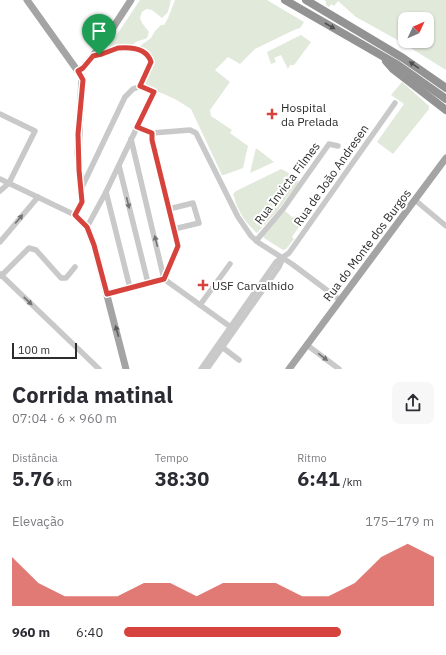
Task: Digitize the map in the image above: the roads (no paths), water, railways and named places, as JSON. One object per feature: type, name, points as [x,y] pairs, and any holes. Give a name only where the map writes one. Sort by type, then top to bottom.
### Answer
[{"type":"highway","points":[[285,0],[378,53],[446,99]]},
{"type":"highway","points":[[306,0],[403,58],[446,88]]},
{"type":"highway","points":[[378,53],[393,69],[446,110]]},
{"type":"main road","points":[[27,0],[83,80],[78,134],[78,164],[82,202],[75,215],[87,227],[94,245],[126,369]]},
{"type":"main road","points":[[78,71],[83,68],[103,43],[131,0]]},
{"type":"main road","name":"Rua do Monte dos Burgos","points":[[289,369],[446,158]]},
{"type":"street","points":[[93,56],[122,48],[141,50],[149,57],[151,62],[140,86]]},
{"type":"street","points":[[81,189],[125,97],[133,88],[140,86],[154,92],[106,192],[87,227]]},
{"type":"street","name":"Rua de João Andresen","points":[[232,329],[276,262],[283,258],[295,245],[395,103]]},
{"type":"street","points":[[0,114],[35,131],[9,183],[0,190]]},
{"type":"street","points":[[137,127],[152,133],[190,130],[196,133],[238,217],[256,241],[283,258],[340,300]]},
{"type":"street","points":[[152,133],[152,140],[178,246],[164,279]]},
{"type":"street","points":[[131,139],[164,279],[232,329]]},
{"type":"street","name":"Rua Invicta Filmes","points":[[256,241],[283,209],[329,144],[338,146]]},
{"type":"street","points":[[118,166],[148,283]]},
{"type":"street","points":[[0,179],[75,215]]},
{"type":"street","points":[[106,192],[130,288]]},
{"type":"street","points":[[0,242],[38,197]]},
{"type":"street","points":[[415,200],[446,226]]},
{"type":"street","points":[[168,209],[193,203],[198,223],[174,229]]},
{"type":"street","points":[[75,267],[66,278],[63,279],[36,250],[29,248],[1,275],[99,369]]},
{"type":"street","points":[[200,306],[230,264]]},
{"type":"street","points":[[107,294],[164,279]]},
{"type":"street","points":[[207,369],[222,348],[232,329]]},
{"type":"street","points":[[201,369],[232,329]]},
{"type":"street","points":[[307,345],[339,369]]},
{"type":"street","points":[[222,348],[239,360]]},
{"type":"place","name":"Hospital da Prelada","points":[[272,114]]},
{"type":"place","name":"USF Carvalhido","points":[[203,285]]}]
